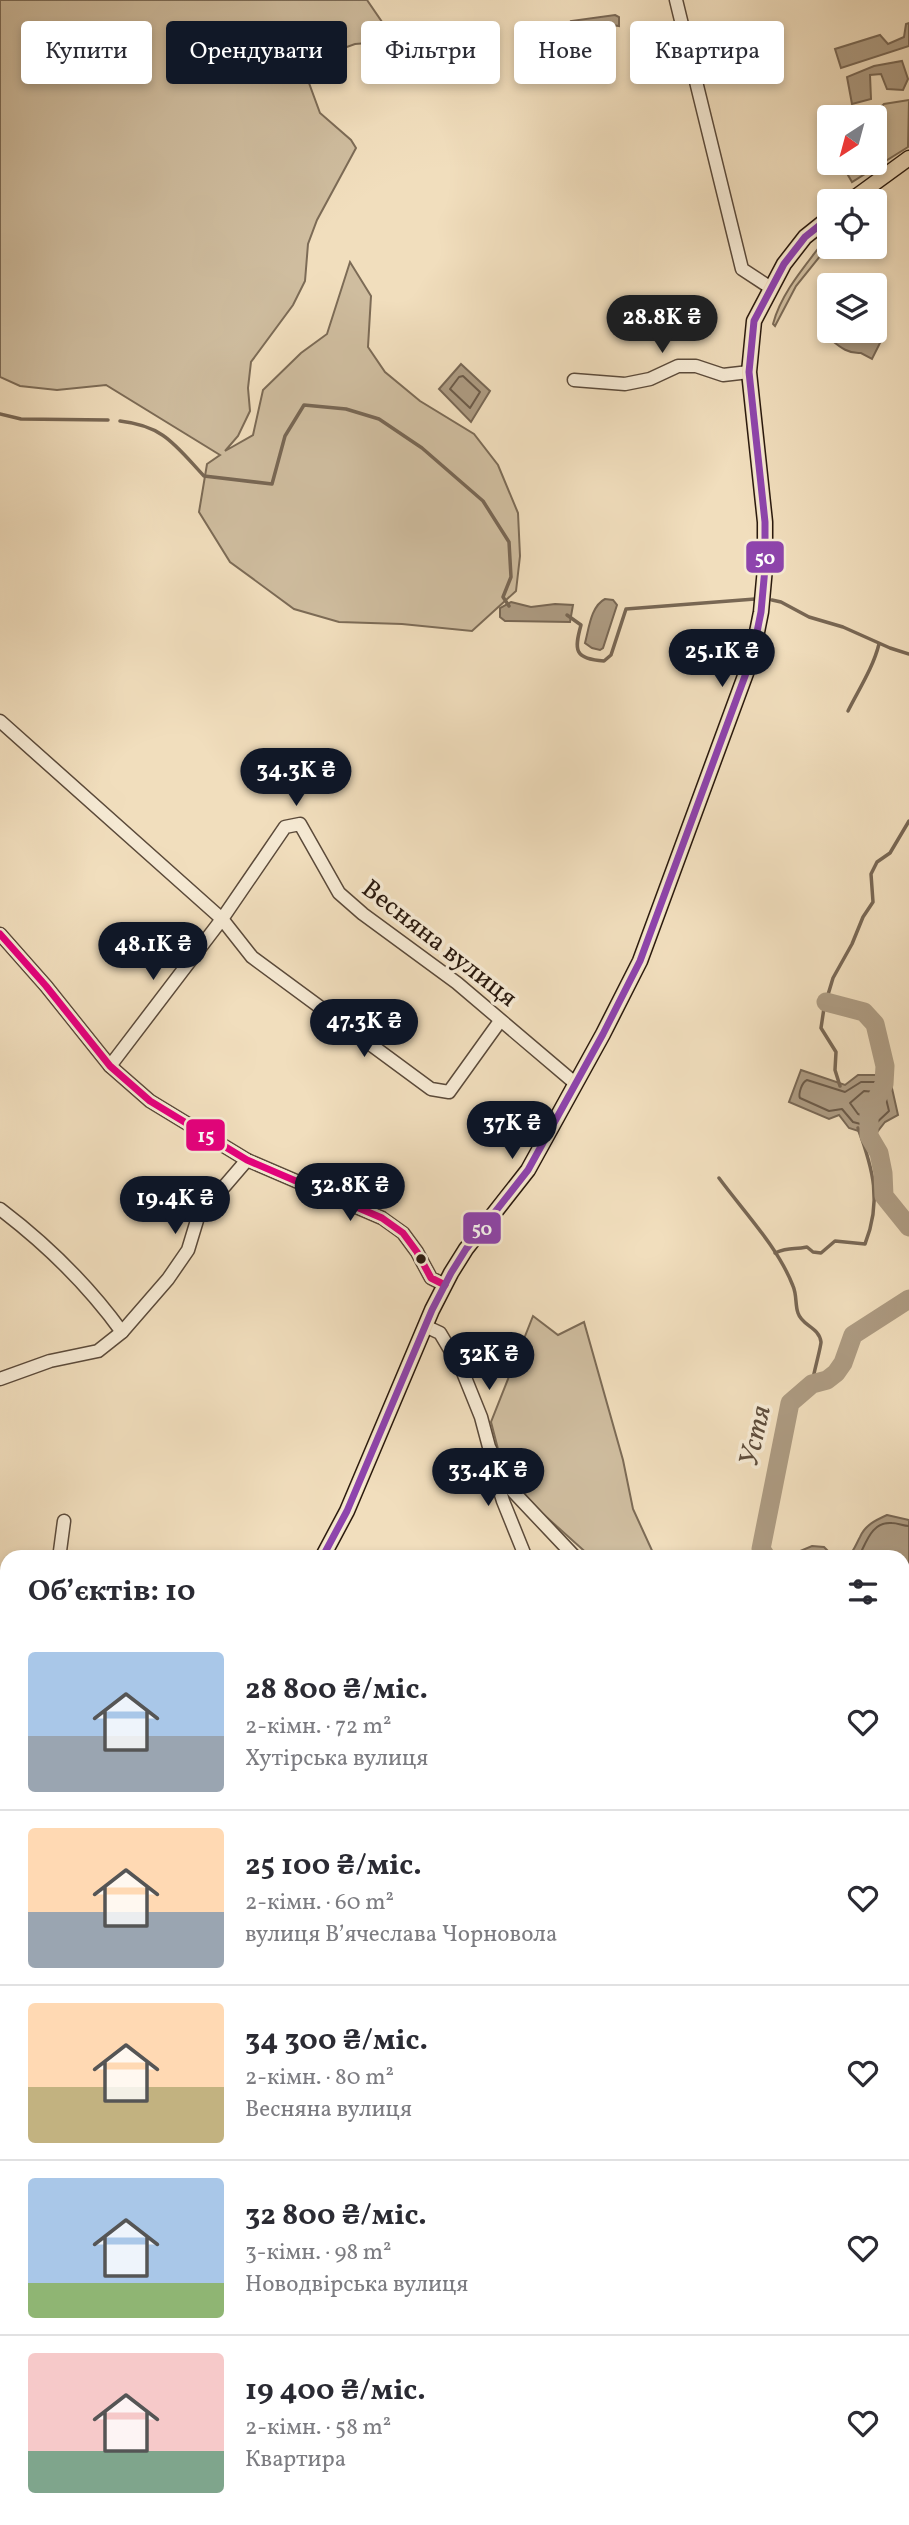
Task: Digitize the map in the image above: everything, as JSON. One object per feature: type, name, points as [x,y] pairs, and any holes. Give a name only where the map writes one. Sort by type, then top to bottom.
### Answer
[{"type":"main road","points":[[866,189],[909,158]]},
{"type":"main road","points":[[326,1550],[347,1511],[445,1285],[466,1250],[528,1170],[640,961],[752,657],[761,612],[765,522],[749,372],[754,321],[784,264],[805,237],[817,227]]},
{"type":"street","points":[[676,0],[742,270],[771,288]]},
{"type":"street","points":[[575,380],[625,383],[650,379],[678,366],[696,366],[723,375],[749,372]]},
{"type":"street","points":[[0,721],[222,919],[252,957],[431,1089],[449,1092],[500,1021]]},
{"type":"street","name":"Весняна вулиця","points":[[222,919],[285,827],[300,824],[339,893],[447,976],[576,1084]]},
{"type":"street","points":[[110,1066],[222,919]]},
{"type":"street","points":[[0,934],[110,1066],[149,1101],[247,1160],[382,1218],[403,1233],[431,1278],[445,1285]]},
{"type":"street","points":[[0,1379],[50,1361],[98,1351],[122,1332],[168,1279],[188,1250],[198,1217],[247,1160]]},
{"type":"street","points":[[0,1209],[98,1298],[122,1332]]},
{"type":"street","points":[[425,1326],[440,1333],[462,1370],[481,1417],[493,1473],[523,1550]]},
{"type":"street","points":[[489,1447],[508,1486],[568,1550]]},
{"type":"street","points":[[60,1550],[64,1521]]},
{"type":"shaded area","points":[[0,0],[367,0],[381,21],[361,21],[361,44],[347,47],[347,21],[166,21],[166,84],[309,84],[320,113],[351,140],[356,148],[317,220],[308,244],[305,281],[293,305],[251,362],[248,388],[250,411],[238,436],[225,451],[253,435],[263,390],[301,353],[327,334],[350,262],[371,296],[368,347],[385,372],[420,401],[474,434],[498,465],[518,513],[520,556],[516,591],[472,631],[402,624],[339,622],[294,609],[230,562],[199,512],[207,464],[220,455],[106,385],[57,390],[20,386],[0,377]]},
{"type":"shaded area","points":[[909,100],[908,147],[887,160],[887,105],[884,104]]},
{"type":"shaded area","points":[[848,175],[863,175],[852,182]]},
{"type":"shaded area","points":[[817,250],[818,259],[796,286],[775,326],[773,324],[777,312],[789,288]]},
{"type":"shaded area","points":[[533,1316],[558,1335],[584,1322],[623,1460],[633,1509],[652,1550],[583,1550],[523,1496],[498,1449],[491,1422]]},
{"type":"water","points":[[615,15],[619,17],[619,26],[616,26],[616,21],[571,21]]},
{"type":"water","points":[[909,23],[909,46],[841,68],[835,49],[880,35],[888,44],[904,37],[906,24]]},
{"type":"water","points":[[902,61],[908,79],[903,90],[887,89],[881,74],[870,75],[871,99],[852,104],[847,77],[874,66]]},
{"type":"water","points":[[835,343],[880,343],[872,359],[841,348]]},
{"type":"water","points":[[461,364],[490,391],[471,422],[439,389]]},
{"type":"water","points":[[605,599],[613,600],[617,605],[600,650],[585,643],[594,612]]},
{"type":"water","points":[[511,602],[531,607],[573,605],[570,622],[505,621],[500,617],[500,608]]},
{"type":"water","points":[[801,1070],[845,1085],[858,1075],[889,1075],[898,1115],[885,1122],[874,1136],[849,1128],[839,1115],[829,1119],[789,1102]]},
{"type":"water","points":[[887,1515],[909,1520],[909,1550],[853,1550],[865,1529]]},
{"type":"water","points":[[812,1546],[824,1547],[827,1550],[803,1550]]},
{"type":"waterway","points":[[120,421],[158,432],[176,446],[204,476],[272,484],[285,436],[304,405],[346,409],[379,419],[422,448],[483,501],[509,542],[511,577],[503,597],[509,606]]},
{"type":"waterway","points":[[0,414],[21,419],[108,420]]},
{"type":"waterway","points":[[567,615],[581,625],[577,641],[579,652],[587,658],[604,661],[611,655],[626,609],[755,599]]},
{"type":"waterway","points":[[772,600],[809,617],[843,627],[909,654]]},
{"type":"waterway","points":[[848,711],[879,644]]},
{"type":"waterway","points":[[840,1086],[835,1070],[836,1052],[821,1028],[824,1008],[833,978],[873,902],[871,874],[877,862],[890,853],[909,821]]},
{"type":"waterway","points":[[826,1002],[864,1012],[875,1024],[885,1066],[884,1084],[869,1114],[869,1136],[879,1153],[884,1196],[909,1227]]},
{"type":"waterway","points":[[775,1253],[807,1247],[813,1252],[821,1253],[835,1241],[865,1244],[873,1214],[874,1185],[858,1128]]},
{"type":"waterway","points":[[719,1178],[779,1257],[794,1289],[800,1317],[820,1337],[821,1345],[812,1384]]},
{"type":"waterway","name":"Устя","points":[[762,1550],[790,1403],[812,1384],[827,1380],[836,1373],[843,1363],[853,1335],[909,1299]]},
{"type":"transit line","name":"50","points":[[326,1550],[347,1511],[432,1310],[451,1273],[466,1249],[528,1170],[640,961],[752,657],[761,612],[765,522],[749,372],[754,321],[784,264],[805,237],[817,227]]},
{"type":"transit line","name":"15","points":[[0,934],[110,1066],[150,1101],[247,1160],[382,1218],[403,1233],[431,1278],[445,1285]]}]
